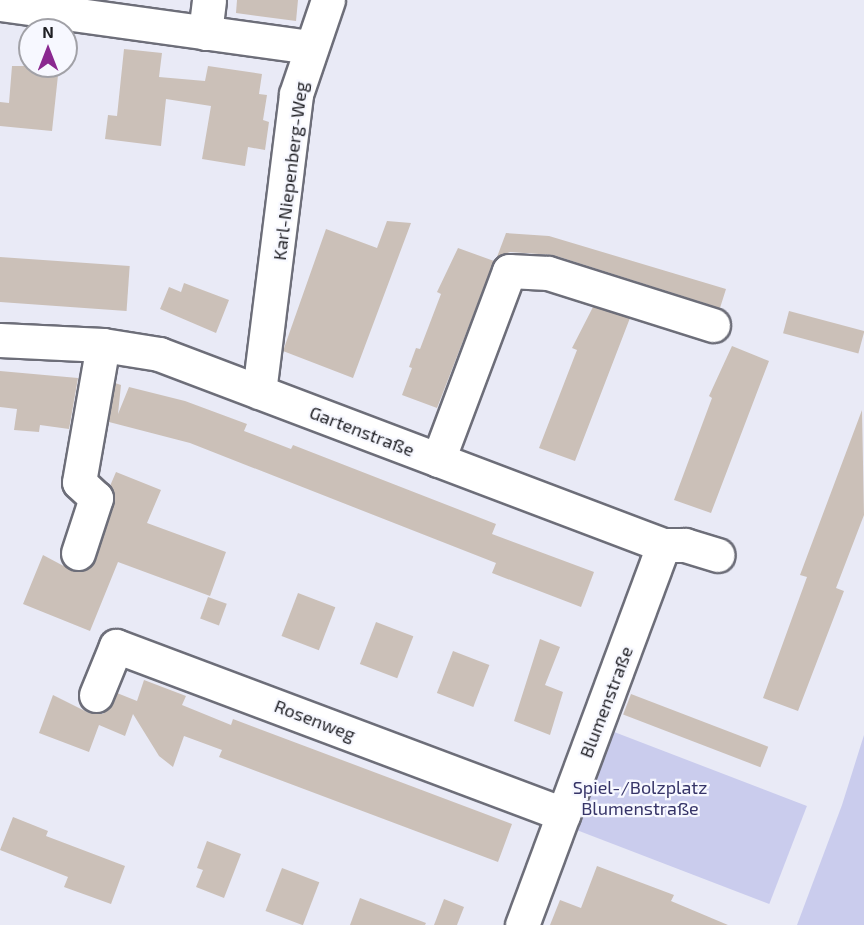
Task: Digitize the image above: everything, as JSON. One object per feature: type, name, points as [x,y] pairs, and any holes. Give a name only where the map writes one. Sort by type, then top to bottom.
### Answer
[{"type":"street","points":[[205,33],[209,0]]},
{"type":"street","name":"Karl-Niepenberg-Weg","points":[[259,392],[275,291],[296,94],[310,47],[328,0]]},
{"type":"street","points":[[0,4],[310,47]]},
{"type":"street","points":[[438,460],[509,271],[548,273],[713,325]]},
{"type":"street","name":"Gartenstraße","points":[[0,340],[103,345],[159,354],[663,545],[685,545],[717,555]]},
{"type":"street","points":[[78,553],[96,498],[78,482],[103,345]]},
{"type":"street","name":"Blumenstraße","points":[[522,925],[663,545]]},
{"type":"street","name":"Rosenweg","points":[[96,695],[116,646],[563,814]]},
{"type":"green space","name":"Spiel-/Bolzplatz Blumenstraße","points":[[609,730],[807,806],[769,904],[571,828]]},
{"type":"green space","points":[[864,735],[864,925],[797,925],[842,805]]},
{"type":"building","points":[[237,0],[298,0],[296,21],[236,13]]},
{"type":"building","points":[[124,49],[162,53],[159,77],[205,81],[208,66],[262,74],[259,94],[267,95],[263,120],[269,122],[265,150],[248,147],[245,166],[202,159],[211,106],[166,99],[161,146],[105,139],[108,115],[117,116]]},
{"type":"building","points":[[12,66],[18,66],[18,78],[58,78],[52,131],[0,126],[0,102],[9,103]]},
{"type":"building","points":[[387,221],[411,223],[353,378],[283,351],[326,229],[377,248]]},
{"type":"building","points":[[506,233],[549,236],[726,289],[720,308],[553,255],[510,252],[497,257]]},
{"type":"building","points":[[458,248],[494,261],[437,408],[402,395],[412,368],[409,367],[416,348],[420,349],[441,294],[437,292]]},
{"type":"building","points":[[0,257],[130,266],[127,311],[0,302]]},
{"type":"building","points":[[184,283],[229,300],[216,333],[160,309],[169,287],[181,292]]},
{"type":"building","points":[[593,307],[630,318],[575,461],[539,448],[577,350],[572,348]]},
{"type":"building","points":[[789,311],[864,331],[858,353],[783,333]]},
{"type":"building","points":[[732,346],[769,361],[711,513],[674,500],[712,398],[709,396]]},
{"type":"building","points":[[0,371],[78,378],[69,429],[40,425],[39,432],[14,430],[17,409],[0,407]]},
{"type":"building","points":[[115,383],[121,385],[118,414],[129,387],[185,401],[247,424],[244,431],[291,449],[293,445],[496,524],[492,534],[594,572],[581,607],[492,573],[496,563],[190,443],[109,422]]},
{"type":"building","points":[[862,410],[864,515],[836,588],[844,591],[798,711],[763,698],[807,577],[800,575]]},
{"type":"building","points":[[116,472],[161,490],[147,523],[226,552],[210,596],[118,562],[90,631],[23,604],[43,555],[73,571],[91,567],[114,504],[110,486]]},
{"type":"building","points":[[298,593],[335,607],[319,650],[282,636]]},
{"type":"building","points":[[208,597],[227,604],[219,625],[200,619]]},
{"type":"building","points":[[376,622],[413,636],[397,678],[360,664]]},
{"type":"building","points":[[540,639],[560,647],[545,685],[563,692],[550,735],[514,721]]},
{"type":"building","points":[[453,651],[489,665],[473,707],[437,693]]},
{"type":"building","points":[[144,680],[186,696],[182,705],[231,725],[233,719],[512,824],[498,862],[219,757],[222,750],[184,736],[173,767],[159,756],[133,714],[125,736],[99,725],[89,752],[39,733],[53,695],[89,713],[103,714],[117,693],[137,701]]},
{"type":"building","points":[[631,694],[768,747],[760,767],[623,715]]},
{"type":"building","points":[[13,817],[48,831],[46,836],[125,866],[111,904],[64,887],[68,877],[0,850]]},
{"type":"building","points":[[207,841],[241,854],[224,898],[196,887],[203,870],[197,868]]},
{"type":"building","points":[[597,866],[674,895],[671,901],[728,925],[550,925],[560,900],[581,908]]},
{"type":"building","points":[[282,868],[319,882],[303,925],[266,911]]},
{"type":"building","points":[[360,898],[426,923],[425,925],[350,925]]},
{"type":"building","points":[[444,899],[464,907],[457,925],[434,925]]}]
